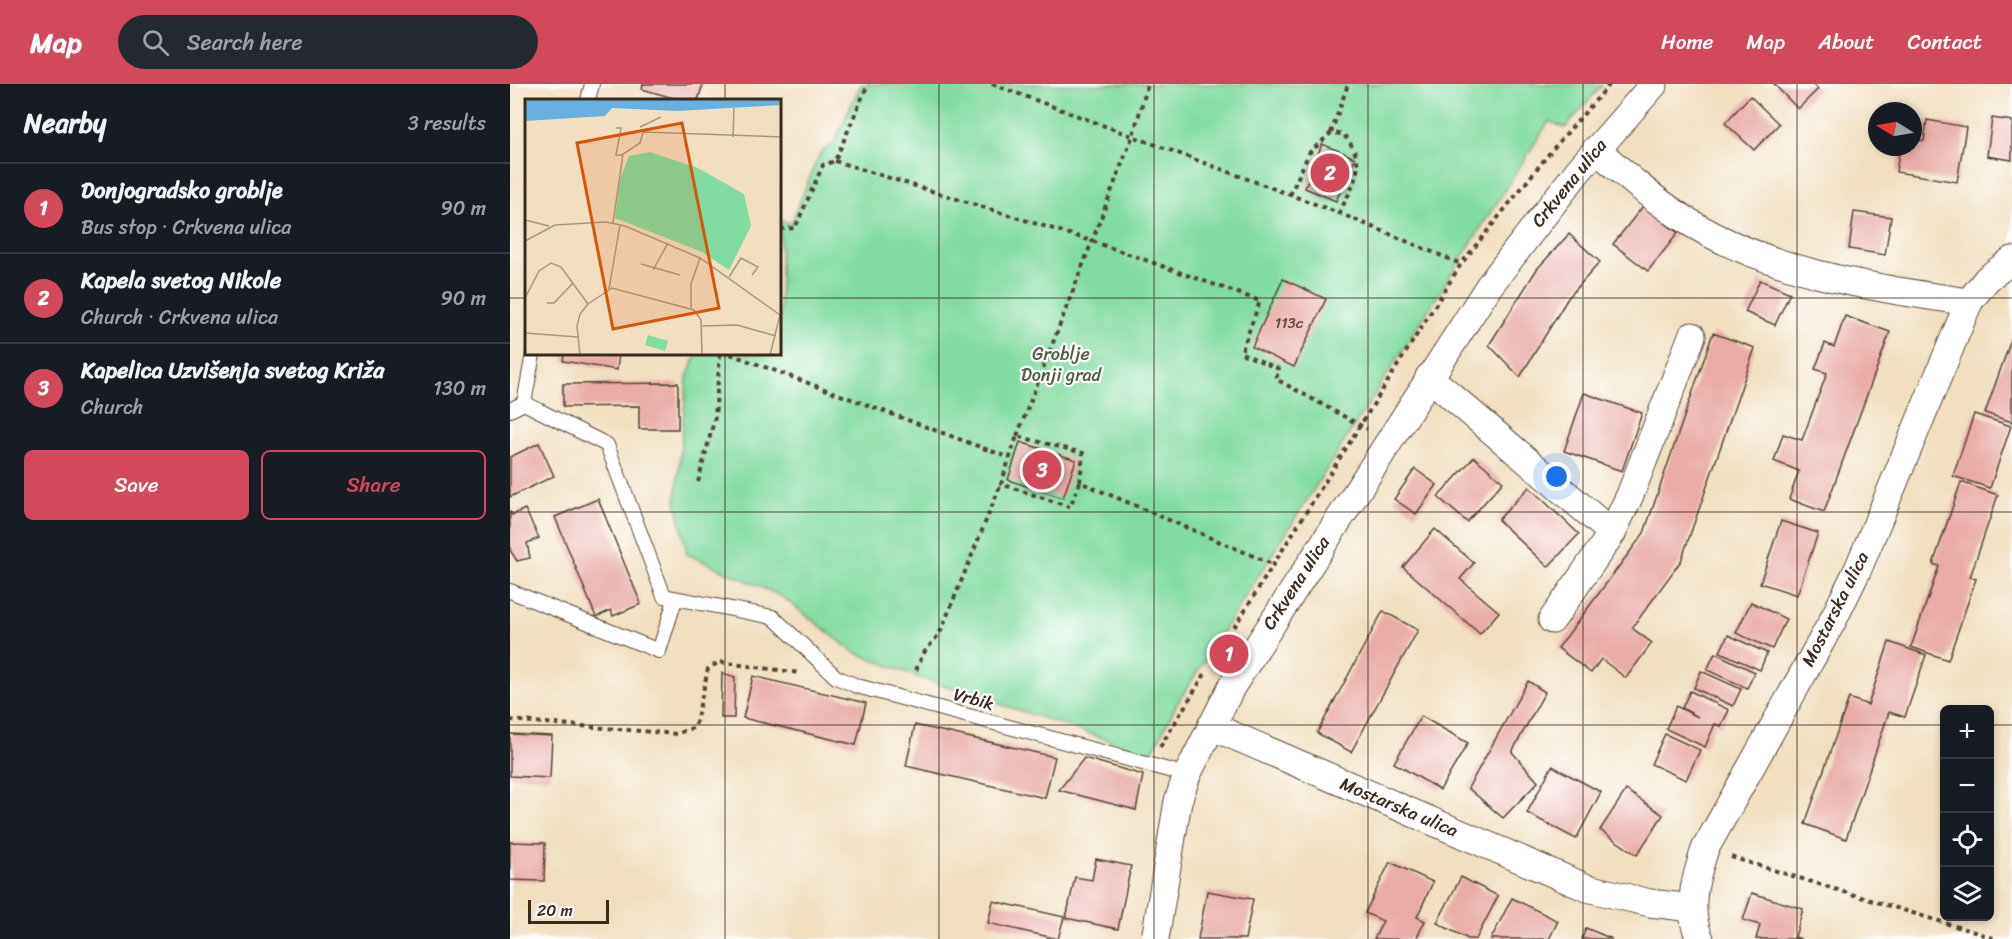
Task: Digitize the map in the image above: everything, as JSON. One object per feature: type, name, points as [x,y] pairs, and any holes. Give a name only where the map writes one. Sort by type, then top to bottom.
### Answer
[{"type":"street","name":"Crkvena ulica","points":[[1155,939],[1171,830],[1187,775],[1254,648],[1489,286],[1596,150],[1654,84]]},
{"type":"street","points":[[1596,150],[1678,215],[1721,238],[1778,262],[1853,285],[1969,302]]},
{"type":"street","name":"Mostarska ulica","points":[[1700,939],[1692,908],[1694,883],[1704,849],[1852,580],[1969,302],[1987,279],[2012,260]]},
{"type":"street","points":[[1552,620],[1612,533],[1630,495],[1692,336]]},
{"type":"street","points":[[1430,377],[1612,533]]},
{"type":"street","name":"Mostarska ulica","points":[[1211,726],[1587,888],[1650,903],[1692,908]]},
{"type":"lane","points":[[588,99],[592,84]]},
{"type":"lane","points":[[524,403],[533,356]]},
{"type":"lane","points":[[510,410],[524,403]]},
{"type":"lane","points":[[510,591],[659,651],[675,600],[664,596],[607,445],[524,403]]},
{"type":"lane","name":"Vrbik","points":[[675,600],[773,617],[836,677],[857,686],[1187,775]]},
{"type":"path","points":[[835,161],[868,84]]},
{"type":"path","points":[[992,84],[1339,213],[1461,264]]},
{"type":"path","points":[[916,670],[923,654],[940,633],[1001,484],[1017,436],[1133,135],[1148,84]]},
{"type":"path","points":[[1290,195],[1308,153],[1331,133],[1348,84]]},
{"type":"path","points":[[1331,133],[1344,134],[1358,153],[1358,169],[1339,213]]},
{"type":"path","points":[[782,229],[795,228],[823,165],[835,161],[1092,241],[1260,301],[1240,353],[1279,369],[1276,379],[1387,442]]},
{"type":"path","points":[[698,482],[715,417],[720,356]]},
{"type":"path","points":[[735,356],[1010,458]]},
{"type":"path","points":[[1001,484],[1070,507],[1080,482],[1083,453],[1017,436]]},
{"type":"path","points":[[1080,482],[1272,564]]},
{"type":"path","points":[[510,720],[676,734],[695,727],[708,669],[719,662],[836,677]]},
{"type":"path","points":[[1704,849],[1996,939]]},
{"type":"green space","name":"Groblje Donji grad","points":[[861,84],[1603,84],[1565,128],[1549,121],[1178,702],[1151,754],[915,676],[854,652],[781,596],[687,554],[676,501],[687,377],[696,356],[782,356],[782,221],[791,223],[820,153],[834,143]]},
{"type":"building","points":[[643,84],[703,84],[698,99],[677,99],[642,89]]},
{"type":"building","points":[[1774,84],[1813,84],[1818,89],[1798,109]]},
{"type":"building","points":[[1750,96],[1779,124],[1754,150],[1725,123]]},
{"type":"building","points":[[1992,118],[2012,121],[2012,160],[1987,156]]},
{"type":"building","points":[[1927,120],[1966,127],[1957,182],[1896,172],[1899,156],[1922,156],[1922,141],[1924,141]]},
{"type":"building","points":[[1322,144],[1355,158],[1336,201],[1305,188]]},
{"type":"building","points":[[1643,206],[1678,233],[1648,271],[1613,244]]},
{"type":"building","points":[[1854,212],[1891,217],[1885,255],[1849,249]]},
{"type":"building","points":[[1569,234],[1600,262],[1568,298],[1520,377],[1489,345],[1537,269]]},
{"type":"building","points":[[1283,279],[1326,299],[1294,367],[1252,347]]},
{"type":"building","points":[[1760,280],[1790,293],[1775,325],[1745,312]]},
{"type":"building","points":[[1845,316],[1890,332],[1824,512],[1789,499],[1799,471],[1774,461],[1783,434],[1802,440],[1827,373],[1815,369],[1825,343],[1834,347]]},
{"type":"building","points":[[1713,333],[1755,348],[1681,561],[1632,628],[1652,643],[1626,678],[1601,659],[1591,673],[1558,648],[1644,533]]},
{"type":"building","points":[[2012,337],[2012,422],[1985,413]]},
{"type":"building","points":[[564,356],[619,356],[617,370],[563,361]]},
{"type":"building","points":[[678,383],[678,429],[639,429],[639,406],[563,407],[563,384]]},
{"type":"building","points":[[1584,393],[1642,413],[1622,471],[1564,451]]},
{"type":"building","points":[[1974,414],[2011,426],[1990,488],[1953,476]]},
{"type":"building","points":[[1020,442],[1076,460],[1063,498],[1008,480]]},
{"type":"building","points":[[539,443],[554,476],[510,497],[510,457]]},
{"type":"building","points":[[1474,457],[1503,482],[1467,522],[1438,497]]},
{"type":"building","points":[[1415,469],[1437,485],[1416,514],[1394,499]]},
{"type":"building","points":[[1961,482],[1998,495],[1970,577],[1976,579],[1948,660],[1911,647],[1939,566],[1933,564]]},
{"type":"building","points":[[1529,487],[1579,534],[1548,567],[1498,520]]},
{"type":"building","points":[[598,499],[641,604],[613,616],[611,610],[596,617],[555,517]]},
{"type":"building","points":[[525,509],[539,538],[527,543],[530,558],[517,561],[510,550],[510,511],[512,515]]},
{"type":"building","points":[[1781,521],[1818,533],[1797,595],[1760,583]]},
{"type":"building","points":[[1435,529],[1474,563],[1460,579],[1499,612],[1480,634],[1403,567]]},
{"type":"building","points":[[1751,602],[1786,619],[1772,649],[1736,633]]},
{"type":"building","points":[[1383,611],[1418,630],[1351,752],[1317,733]]},
{"type":"building","points":[[1728,635],[1767,653],[1760,670],[1720,652]]},
{"type":"building","points":[[1889,642],[1926,655],[1905,717],[1889,712],[1846,839],[1805,824],[1849,698],[1868,705]]},
{"type":"building","points":[[1715,653],[1755,672],[1747,688],[1707,670]]},
{"type":"building","points":[[1701,671],[1741,689],[1733,706],[1694,688]]},
{"type":"building","points":[[722,673],[735,677],[734,718],[721,718]]},
{"type":"building","points":[[753,676],[866,703],[856,745],[743,718]]},
{"type":"building","points":[[1528,681],[1545,692],[1512,752],[1538,782],[1503,818],[1468,788]]},
{"type":"building","points":[[1690,691],[1729,710],[1721,726],[1715,724],[1705,747],[1666,729],[1676,706],[1698,717],[1682,708]]},
{"type":"building","points":[[1421,716],[1468,743],[1440,790],[1394,763]]},
{"type":"building","points":[[915,725],[1055,757],[1045,798],[906,766]]},
{"type":"building","points":[[510,734],[552,736],[550,778],[510,776]]},
{"type":"building","points":[[1665,734],[1700,750],[1686,780],[1651,764]]},
{"type":"building","points":[[1084,758],[1143,775],[1136,810],[1059,790]]},
{"type":"building","points":[[1552,766],[1601,792],[1576,839],[1527,813]]},
{"type":"building","points":[[1626,790],[1663,815],[1637,855],[1600,830]]},
{"type":"building","points":[[510,842],[545,843],[544,881],[510,880]]},
{"type":"building","points":[[1096,859],[1131,866],[1118,929],[1066,918],[1075,877],[1092,880]]},
{"type":"building","points":[[1390,862],[1433,882],[1417,917],[1425,921],[1416,939],[1374,939],[1383,921],[1365,913]]},
{"type":"building","points":[[1461,877],[1498,896],[1476,939],[1468,939],[1437,923]]},
{"type":"building","points":[[1207,891],[1253,899],[1245,939],[1198,939]]},
{"type":"building","points":[[1752,893],[1803,909],[1795,937],[1801,939],[1756,939],[1760,925],[1743,920]]},
{"type":"building","points":[[1512,898],[1558,921],[1549,939],[1491,939]]},
{"type":"building","points":[[993,901],[1064,917],[1058,939],[988,923]]},
{"type":"building","points":[[1586,928],[1612,939],[1582,939]]},
{"type":"place","name":"Kapela svetog Nikole","points":[[1330,173]]},
{"type":"place","name":"Kapelica Uzvišenja svetog Križa","points":[[1042,470]]},
{"type":"place","name":"Donjogradsko groblje","points":[[1229,654]]}]
